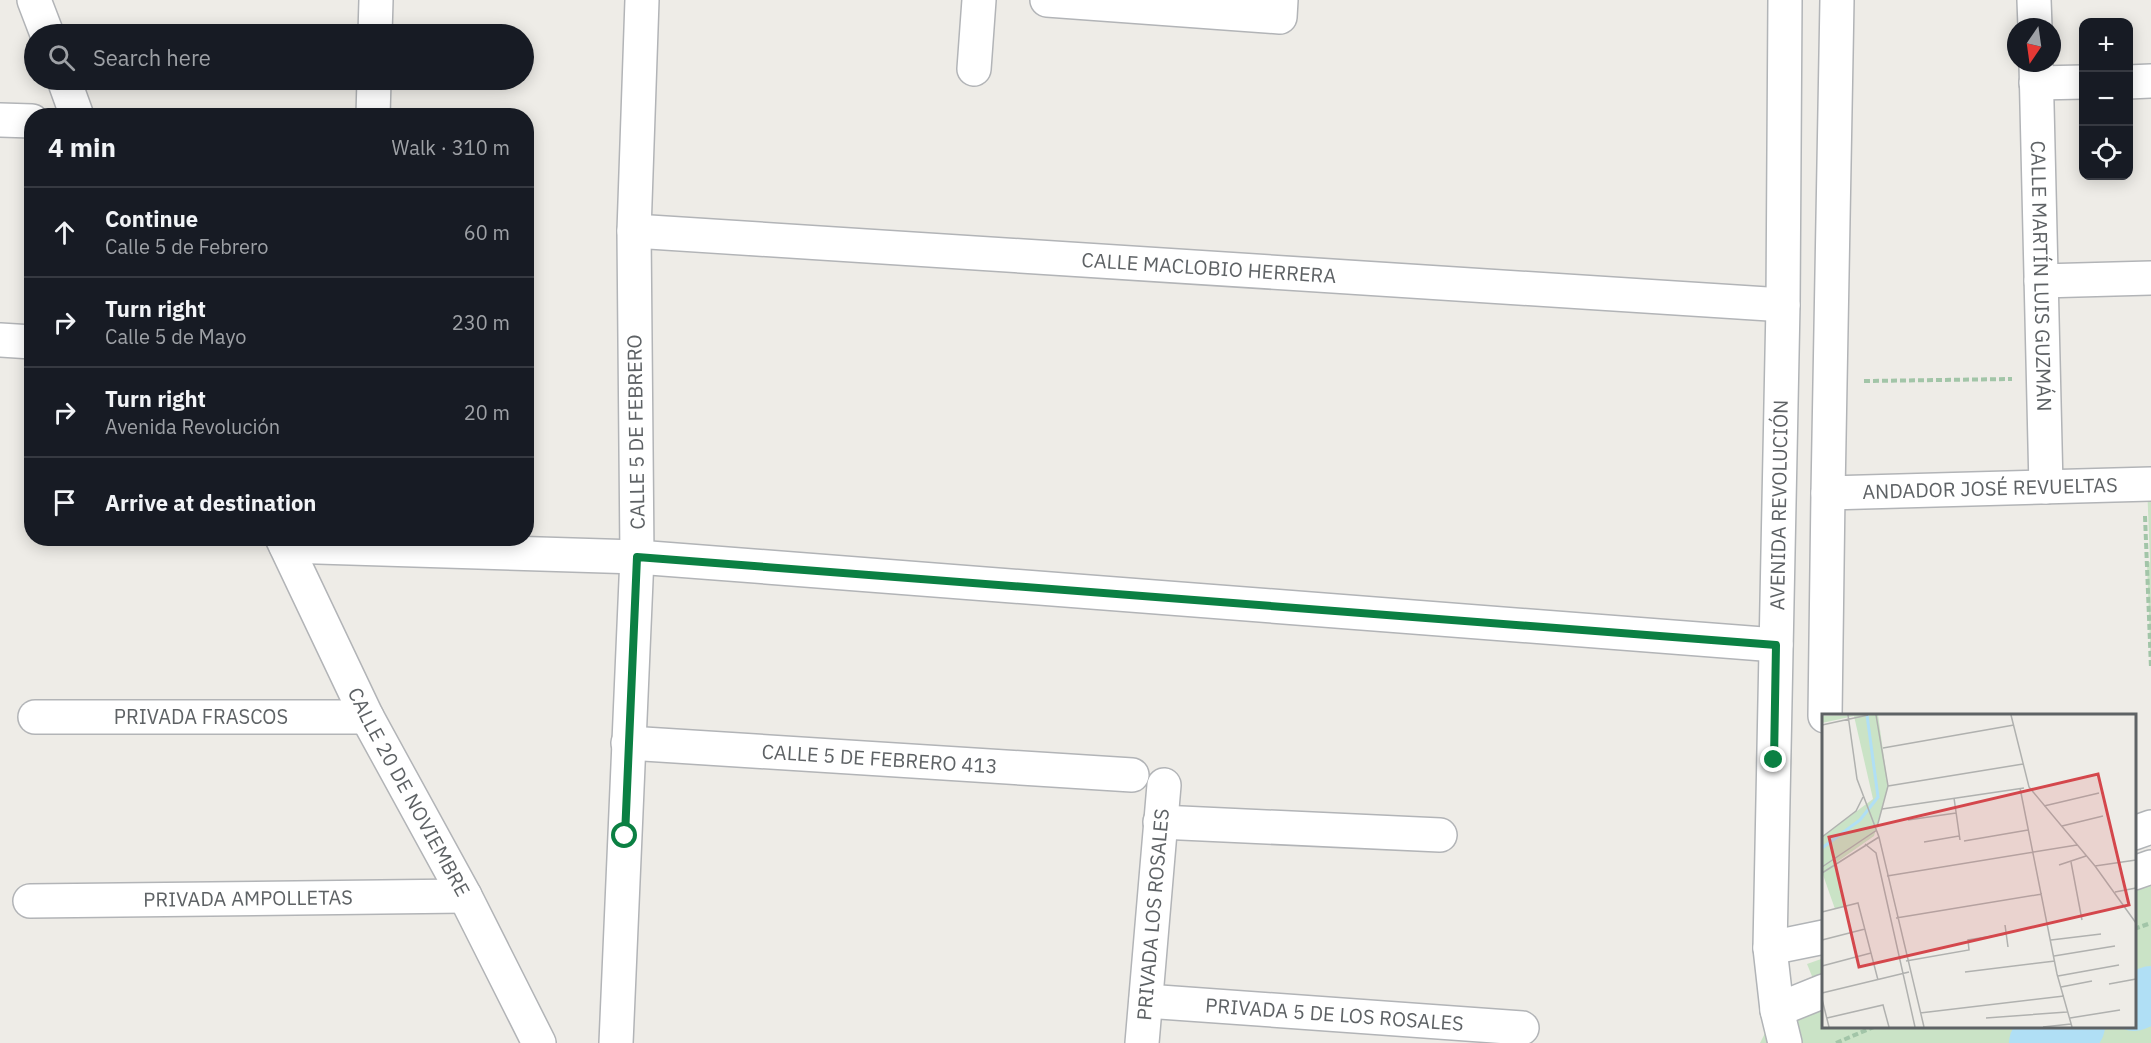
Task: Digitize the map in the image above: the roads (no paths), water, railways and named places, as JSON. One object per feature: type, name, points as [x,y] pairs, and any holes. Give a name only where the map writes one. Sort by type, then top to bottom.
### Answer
[{"type":"street","points":[[34,0],[43,24]]},
{"type":"street","points":[[375,24],[376,0]]},
{"type":"street","name":"CALLE 5 DE FEBRERO","points":[[616,1043],[637,557],[634,231],[642,0]]},
{"type":"street","points":[[974,69],[979,0]]},
{"type":"street","points":[[1047,0],[1280,17],[1281,0]]},
{"type":"street","name":"AVENIDA REVOLUCIÓN","points":[[1785,0],[1783,305],[1770,948],[1777,1010],[1785,1043]]},
{"type":"street","points":[[1826,714],[1837,0]]},
{"type":"street","points":[[2034,0],[2035,18]]},
{"type":"street","points":[[2036,73],[2079,81]]},
{"type":"street","name":"CALLE MARTÍN LUIS GUZMÁN","points":[[2036,73],[2046,487]]},
{"type":"street","points":[[2133,82],[2151,81]]},
{"type":"street","points":[[68,90],[74,108]]},
{"type":"street","points":[[373,108],[374,90]]},
{"type":"street","points":[[0,120],[24,121]]},
{"type":"street","name":"CALLE MACLOBIO HERRERA","points":[[634,231],[1783,305]]},
{"type":"street","points":[[2041,281],[2151,278]]},
{"type":"street","points":[[0,340],[24,342]]},
{"type":"street","name":"ANDADOR JOSÉ REVUELTAS","points":[[1828,493],[2148,484]]},
{"type":"street","name":"CALLE 20 DE NOVIEMBRE","points":[[286,546],[367,717],[465,896],[538,1043]]},
{"type":"street","points":[[378,546],[637,557],[1776,645]]},
{"type":"street","name":"PRIVADA FRASCOS","points":[[35,717],[367,717]]},
{"type":"street","name":"CALLE 5 DE FEBRERO 413","points":[[628,743],[1132,775]]},
{"type":"street","name":"PRIVADA LOS ROSALES","points":[[1142,1043],[1164,785]]},
{"type":"street","points":[[1160,822],[1440,835]]},
{"type":"street","points":[[2136,832],[2151,827]]},
{"type":"street","points":[[2136,872],[2151,867]]},
{"type":"street","name":"PRIVADA AMPOLLETAS","points":[[30,901],[465,896]]},
{"type":"street","points":[[1770,948],[1822,937]]},
{"type":"street","points":[[1777,1010],[1822,992]]},
{"type":"street","name":"PRIVADA 5 DE LOS ROSALES","points":[[1146,1001],[1522,1028]]},
{"type":"street","name":"AVENIDA REVOLUCIÓN","points":[[1767,1043],[1777,1010]]},
{"type":"waterway","points":[[2136,1001],[2151,995]]},
{"type":"waterway","points":[[2038,1043],[2072,1028]]}]
